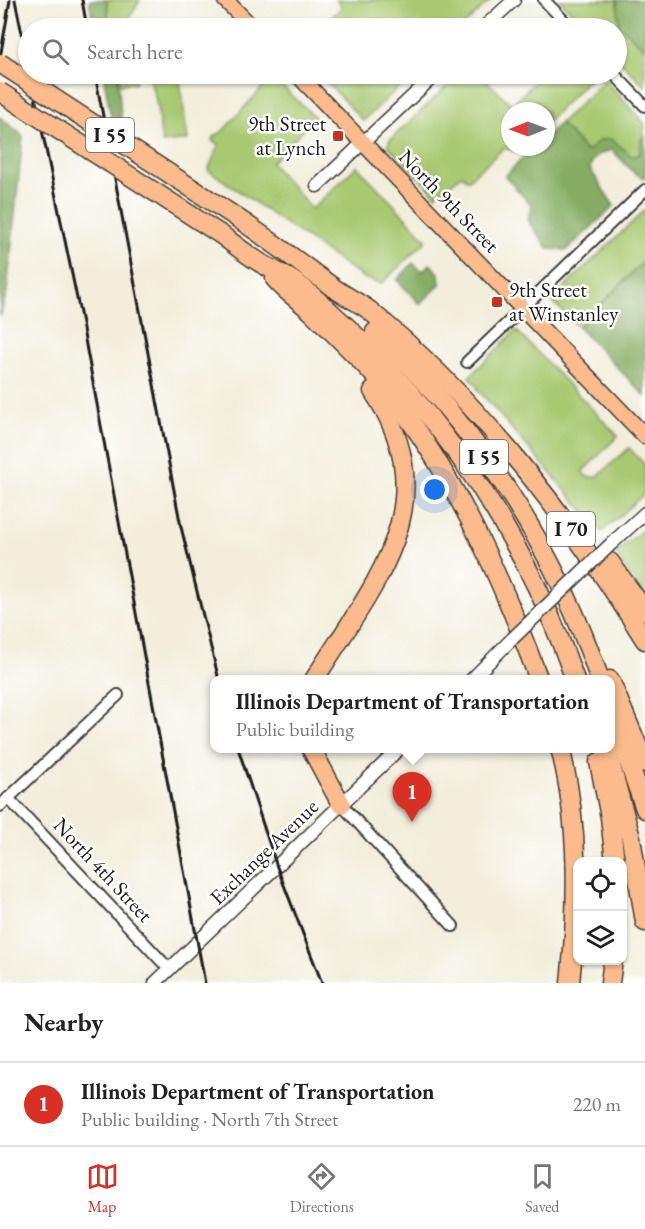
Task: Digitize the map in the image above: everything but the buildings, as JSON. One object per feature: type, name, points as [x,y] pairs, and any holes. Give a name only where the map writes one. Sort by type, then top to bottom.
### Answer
[{"type":"highway","name":"I 55","points":[[0,63],[18,75]]},
{"type":"highway","name":"I 55","points":[[32,84],[264,234],[336,290],[359,317],[417,373],[464,429],[510,493],[569,601],[598,675]]},
{"type":"highway","name":"I 55","points":[[0,92],[223,236],[262,264],[302,287],[355,334],[405,388],[446,439],[483,492],[537,588],[573,675]]},
{"type":"highway","points":[[262,264],[282,287],[344,344],[387,390],[425,443],[466,512],[508,596],[537,675]]},
{"type":"highway","name":"I 70","points":[[336,290],[382,322],[487,426],[561,515],[607,579],[645,640]]},
{"type":"highway","points":[[317,675],[390,555],[403,517],[405,481],[399,441],[387,412],[349,359],[344,344]]},
{"type":"highway","points":[[487,426],[517,446],[583,524],[645,612]]},
{"type":"highway","points":[[537,588],[564,629],[582,675]]},
{"type":"highway","points":[[591,652],[607,675]]},
{"type":"highway","points":[[615,692],[645,763]]},
{"type":"highway","points":[[615,722],[645,809]]},
{"type":"highway","points":[[313,753],[341,804]]},
{"type":"highway","points":[[561,753],[575,856],[574,945],[570,983]]},
{"type":"highway","points":[[597,753],[610,817],[615,857]]},
{"type":"highway","points":[[607,753],[631,838],[645,922]]},
{"type":"highway","points":[[610,983],[612,965]]},
{"type":"main road","points":[[225,0],[243,18]]},
{"type":"main road","name":"North 9th Street","points":[[307,84],[645,436]]},
{"type":"street","points":[[494,18],[513,0]]},
{"type":"street","points":[[544,0],[561,18]]},
{"type":"street","points":[[317,186],[425,84]]},
{"type":"street","points":[[624,84],[645,106]]},
{"type":"street","points":[[467,362],[645,190]]},
{"type":"street","points":[[476,675],[645,513]]},
{"type":"street","points":[[4,802],[118,695]]},
{"type":"street","name":"Exchange Avenue","points":[[155,983],[395,753]]},
{"type":"street","name":"North 4th Street","points":[[4,802],[169,969]]},
{"type":"street","points":[[341,804],[453,926]]},
{"type":"green space","points":[[89,0],[107,0],[108,18],[92,18]]},
{"type":"green space","points":[[107,0],[140,0],[130,18],[108,18]]},
{"type":"green space","points":[[336,0],[491,0],[472,18],[330,18],[342,7]]},
{"type":"green space","points":[[559,0],[617,0],[618,18],[578,18]]},
{"type":"green space","points":[[617,0],[645,0],[645,49],[627,32],[627,18],[618,18]]},
{"type":"green space","points":[[627,32],[645,49],[645,86],[627,68]]},
{"type":"green space","points":[[105,84],[119,84],[121,118],[111,117]]},
{"type":"green space","points":[[151,84],[180,84],[188,140],[162,143],[156,100]]},
{"type":"green space","points":[[266,84],[280,84],[315,117],[271,163],[312,209],[357,166],[427,240],[381,284],[364,278],[208,170],[219,144],[212,141],[213,137],[222,132]]},
{"type":"green space","points":[[328,84],[402,84],[363,121]]},
{"type":"green space","points":[[449,84],[490,84],[509,102],[501,102],[501,151],[468,180],[462,175],[436,195],[388,146],[389,141]]},
{"type":"green space","points":[[532,84],[584,84],[555,114],[555,102],[515,102]]},
{"type":"green space","points":[[601,84],[609,84],[645,124],[640,154],[632,157],[600,140],[587,152],[560,123]]},
{"type":"green space","points":[[0,117],[23,136],[7,291],[0,317]]},
{"type":"green space","points":[[560,123],[587,152],[600,140],[611,139],[633,157],[640,154],[641,139],[645,135],[645,177],[643,178],[633,172],[612,150],[595,158],[590,169],[614,206],[567,250],[549,249],[528,221],[531,205],[505,176],[525,156],[555,156],[555,128]]},
{"type":"green space","points":[[645,210],[645,260],[578,327],[551,300]]},
{"type":"green space","points":[[645,260],[645,396],[578,327]]},
{"type":"green space","points":[[413,263],[422,271],[430,264],[439,273],[440,285],[420,304],[397,280]]},
{"type":"green space","points":[[516,330],[618,436],[582,472],[587,477],[597,477],[629,448],[645,465],[645,493],[602,532],[469,377]]},
{"type":"green space","points":[[645,528],[645,598],[615,553]]},
{"type":"railway","points":[[0,58],[10,0]]},
{"type":"railway","points":[[15,0],[19,18]]},
{"type":"railway","points":[[82,0],[85,18]]},
{"type":"railway","points":[[32,84],[80,313],[205,983]]},
{"type":"railway","points":[[97,84],[181,527],[218,675]]},
{"type":"railway","points":[[240,753],[277,867],[322,983]]},
{"type":"place","name":"9th Street at Lynch","points":[[338,136]]},
{"type":"place","name":"9th Street at Winstanley","points":[[497,302]]},
{"type":"place","name":"Illinois Department of Transportation","points":[[412,822]]}]
